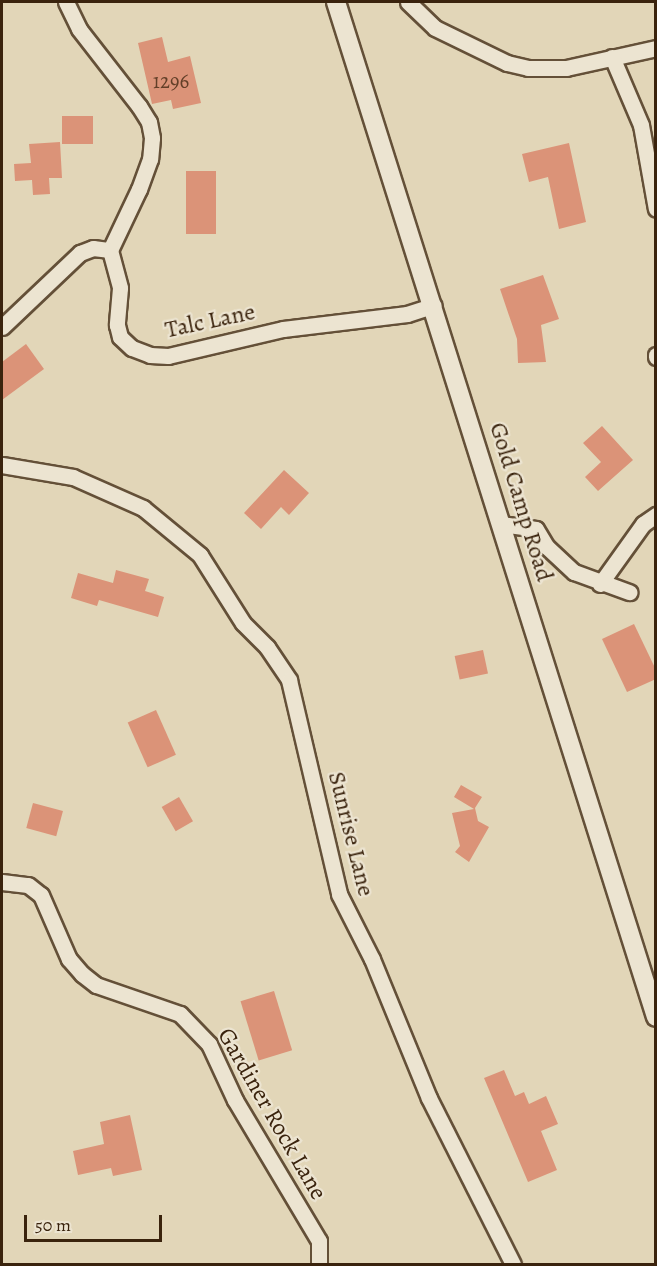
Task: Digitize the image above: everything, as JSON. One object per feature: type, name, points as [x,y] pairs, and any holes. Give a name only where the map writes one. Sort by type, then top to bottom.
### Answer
[{"type":"street","points":[[2,327],[80,253],[93,248],[110,250],[150,159],[149,122],[79,29],[66,2]]},
{"type":"street","name":"Gold Camp Road","points":[[336,2],[434,306],[656,1017]]},
{"type":"street","points":[[408,2],[435,28],[507,63],[547,70],[656,48]]},
{"type":"street","points":[[612,57],[641,125],[656,209]]},
{"type":"street","name":"Talc Lane","points":[[110,250],[120,288],[117,325],[120,337],[132,348],[150,355],[168,356],[283,329],[407,314],[434,306]]},
{"type":"street","name":"Sunrise Lane","points":[[2,465],[73,477],[142,508],[200,555],[243,624],[267,647],[289,680],[339,894],[372,959],[429,1098],[513,1264]]},
{"type":"street","points":[[600,584],[643,524],[656,515]]},
{"type":"street","points":[[501,524],[536,529],[560,561],[600,584],[629,592]]},
{"type":"street","name":"Gardiner Rock Lane","points":[[2,882],[28,885],[41,895],[69,958],[82,974],[96,985],[180,1014],[209,1044],[240,1109],[319,1241],[319,1264]]},
{"type":"building","points":[[162,37],[168,62],[190,56],[201,103],[173,109],[171,100],[152,104],[138,43]]},
{"type":"building","points":[[62,116],[93,116],[93,144],[62,144]]},
{"type":"building","points":[[60,142],[62,178],[49,178],[50,194],[33,195],[32,180],[15,181],[14,164],[31,163],[29,144]]},
{"type":"building","points":[[569,143],[586,222],[559,229],[548,177],[529,182],[522,154]]},
{"type":"building","points":[[186,171],[216,171],[216,234],[186,234]]},
{"type":"building","points":[[543,275],[559,319],[541,325],[546,362],[518,363],[517,339],[500,289]]},
{"type":"building","points":[[26,344],[44,369],[2,400],[2,362]]},
{"type":"building","points":[[602,426],[633,460],[598,491],[585,477],[601,462],[583,443]]},
{"type":"building","points":[[284,470],[309,493],[289,515],[281,507],[261,529],[244,513]]},
{"type":"building","points":[[116,570],[149,579],[145,591],[164,597],[158,617],[99,600],[97,606],[71,598],[78,573],[113,583]]},
{"type":"building","points":[[634,624],[656,670],[656,679],[627,692],[602,639]]},
{"type":"building","points":[[483,650],[488,673],[460,680],[455,656]]},
{"type":"building","points":[[156,710],[176,755],[148,767],[128,723]]},
{"type":"building","points":[[461,785],[482,797],[475,808],[478,821],[489,827],[469,862],[455,852],[460,846],[452,813],[474,809],[454,797]]},
{"type":"building","points":[[179,797],[193,821],[176,831],[162,807]]},
{"type":"building","points":[[33,803],[63,811],[56,836],[26,828]]},
{"type":"building","points":[[274,991],[292,1050],[259,1061],[241,1001]]},
{"type":"building","points":[[504,1070],[515,1096],[524,1092],[529,1104],[546,1096],[558,1124],[541,1131],[557,1170],[528,1182],[484,1078]]},
{"type":"building","points":[[130,1115],[142,1170],[113,1176],[111,1168],[78,1175],[73,1151],[104,1144],[100,1122]]}]
